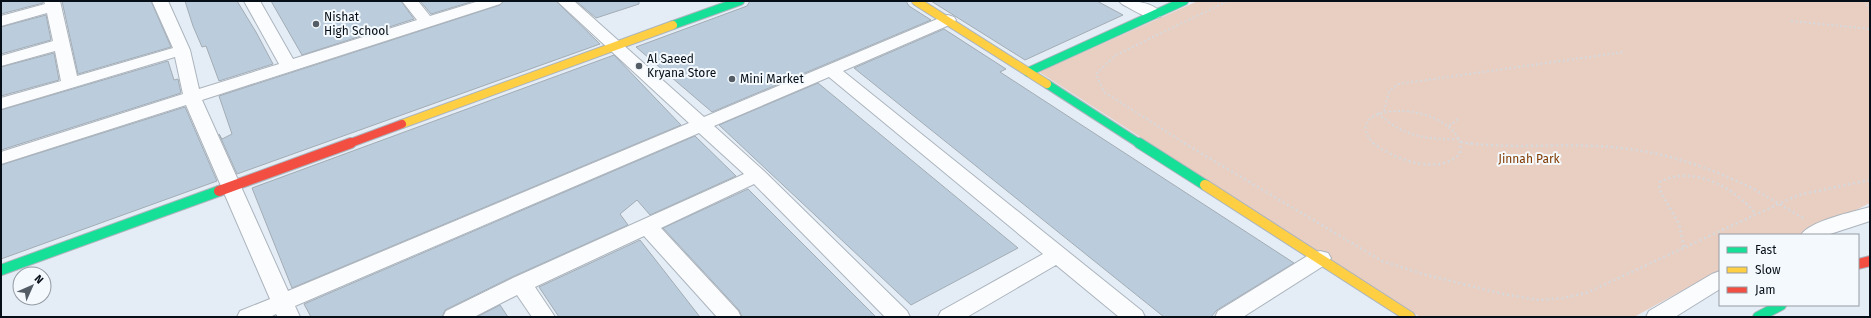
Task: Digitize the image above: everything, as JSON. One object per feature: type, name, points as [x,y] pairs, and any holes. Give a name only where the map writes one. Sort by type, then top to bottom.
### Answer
[{"type":"street","points":[[252,1],[289,66]]},
{"type":"street","points":[[410,1],[427,22]]},
{"type":"street","points":[[1,158],[495,1]]},
{"type":"street","points":[[565,1],[615,48],[702,124],[757,175],[899,317]]},
{"type":"street","points":[[916,1],[948,20],[1410,317]]},
{"type":"street","points":[[1128,1],[1154,14]]},
{"type":"street","points":[[1028,72],[1184,1]]},
{"type":"street","points":[[165,2],[182,50],[192,97],[286,310]]},
{"type":"street","points":[[1,270],[615,48],[736,2]]},
{"type":"street","points":[[1,20],[53,4],[70,83]]},
{"type":"street","points":[[248,317],[286,310],[702,124],[948,20]]},
{"type":"street","points":[[1,61],[61,44]]},
{"type":"street","points":[[1,104],[182,50]]},
{"type":"street","points":[[830,69],[1134,317]]},
{"type":"street","points":[[454,317],[521,284],[648,227],[757,175]]},
{"type":"street","points":[[1816,232],[1870,214]]},
{"type":"street","points":[[648,227],[730,317]]},
{"type":"street","points":[[948,317],[1057,255]]},
{"type":"street","points":[[1226,317],[1320,258]]},
{"type":"street","points":[[1859,264],[1870,261]]},
{"type":"street","points":[[1656,317],[1719,280]]},
{"type":"street","points":[[521,284],[544,317]]},
{"type":"street","points":[[1758,317],[1779,306]]},
{"type":"path","points":[[1228,1],[1116,55],[1096,74],[1104,92],[1182,142],[1382,261],[1423,274],[1503,294],[1539,300],[1586,293],[1798,196],[1870,180]]},
{"type":"path","points":[[1864,1],[1868,4],[1870,9]]},
{"type":"path","points":[[1791,21],[1870,29]]},
{"type":"path","points":[[1384,111],[1388,92],[1391,88],[1398,84],[1624,52]]},
{"type":"path","points":[[1406,110],[1440,120],[1449,126],[1460,141],[1461,148],[1459,154],[1447,162],[1427,164],[1404,160],[1383,150],[1369,138],[1366,132],[1367,121],[1378,113],[1384,111],[1406,110]]},
{"type":"path","points":[[1378,113],[1389,124],[1406,133],[1431,139],[1460,141],[1482,146],[1560,145],[1629,149],[1679,159],[1740,182],[1779,204],[1816,232]]},
{"type":"path","points":[[1449,126],[1459,118]]},
{"type":"path","points":[[1684,247],[1679,224],[1659,189],[1660,182],[1667,176],[1693,177],[1712,182],[1740,197],[1756,214]]},
{"type":"green space","name":"Jinnah Park","points":[[1198,1],[1870,1],[1870,203],[1808,234],[1719,234],[1719,280],[1714,282],[1698,282],[1634,317],[1420,317],[1039,72]]},
{"type":"building","points":[[1,1],[43,1],[43,3],[1,14]]},
{"type":"building","points":[[62,1],[151,1],[171,47],[78,74]]},
{"type":"building","points":[[185,1],[237,1],[273,64],[219,81],[206,46],[202,47],[193,26]]},
{"type":"building","name":"Nishat High School","points":[[271,1],[401,1],[414,19],[302,55]]},
{"type":"building","points":[[420,1],[474,1],[431,14]]},
{"type":"building","points":[[504,1],[556,1],[600,44],[237,174],[219,134],[222,139],[232,134],[219,96],[500,5]]},
{"type":"building","points":[[576,1],[639,1],[639,4],[596,18]]},
{"type":"building","name":"Mini Market","points":[[750,1],[906,1],[909,6],[931,20],[712,112],[636,47],[747,6]]},
{"type":"building","points":[[931,1],[1097,1],[1123,15],[1025,60]]},
{"type":"building","points":[[46,15],[51,40],[1,54],[1,27]]},
{"type":"building","points":[[944,29],[1006,69],[1000,72],[1294,263],[1217,310],[1211,317],[1164,317],[854,68]]},
{"type":"building","points":[[54,53],[59,80],[1,96],[1,67]]},
{"type":"building","points":[[614,55],[681,125],[292,288],[252,188]]},
{"type":"building","points":[[168,61],[174,80],[178,79],[181,93],[1,150],[1,110]]},
{"type":"building","points":[[818,83],[1018,248],[911,305],[719,125]]},
{"type":"building","points":[[185,107],[217,181],[1,259],[1,165]]},
{"type":"building","points":[[695,136],[736,176],[650,215],[637,200],[620,214],[628,225],[512,277],[445,310],[442,317],[311,317],[304,304]]},
{"type":"building","points":[[748,189],[876,317],[742,317],[739,310],[663,228]]},
{"type":"building","points":[[640,240],[700,317],[559,317],[539,287]]},
{"type":"building","points":[[500,305],[508,317],[477,317]]},
{"type":"traffic: fast","points":[[673,25],[740,1]]},
{"type":"traffic: fast","points":[[1028,72],[1184,1]]},
{"type":"traffic: fast","points":[[1047,84],[1205,185]]},
{"type":"traffic: fast","points":[[1,270],[219,191]]},
{"type":"traffic: fast","points":[[1758,317],[1779,306]]},
{"type":"traffic: slow","points":[[916,1],[1047,84]]},
{"type":"traffic: slow","points":[[402,124],[673,25]]},
{"type":"traffic: slow","points":[[1205,185],[1410,317]]},
{"type":"traffic: jam","points":[[219,191],[402,124]]},
{"type":"traffic: jam","points":[[1859,264],[1870,261]]},
{"type":"place","name":"Nishat High School","points":[[316,24]]},
{"type":"place","name":"Al Saeed Kryana Store","points":[[639,66]]},
{"type":"place","name":"Mini Market","points":[[732,79]]}]
